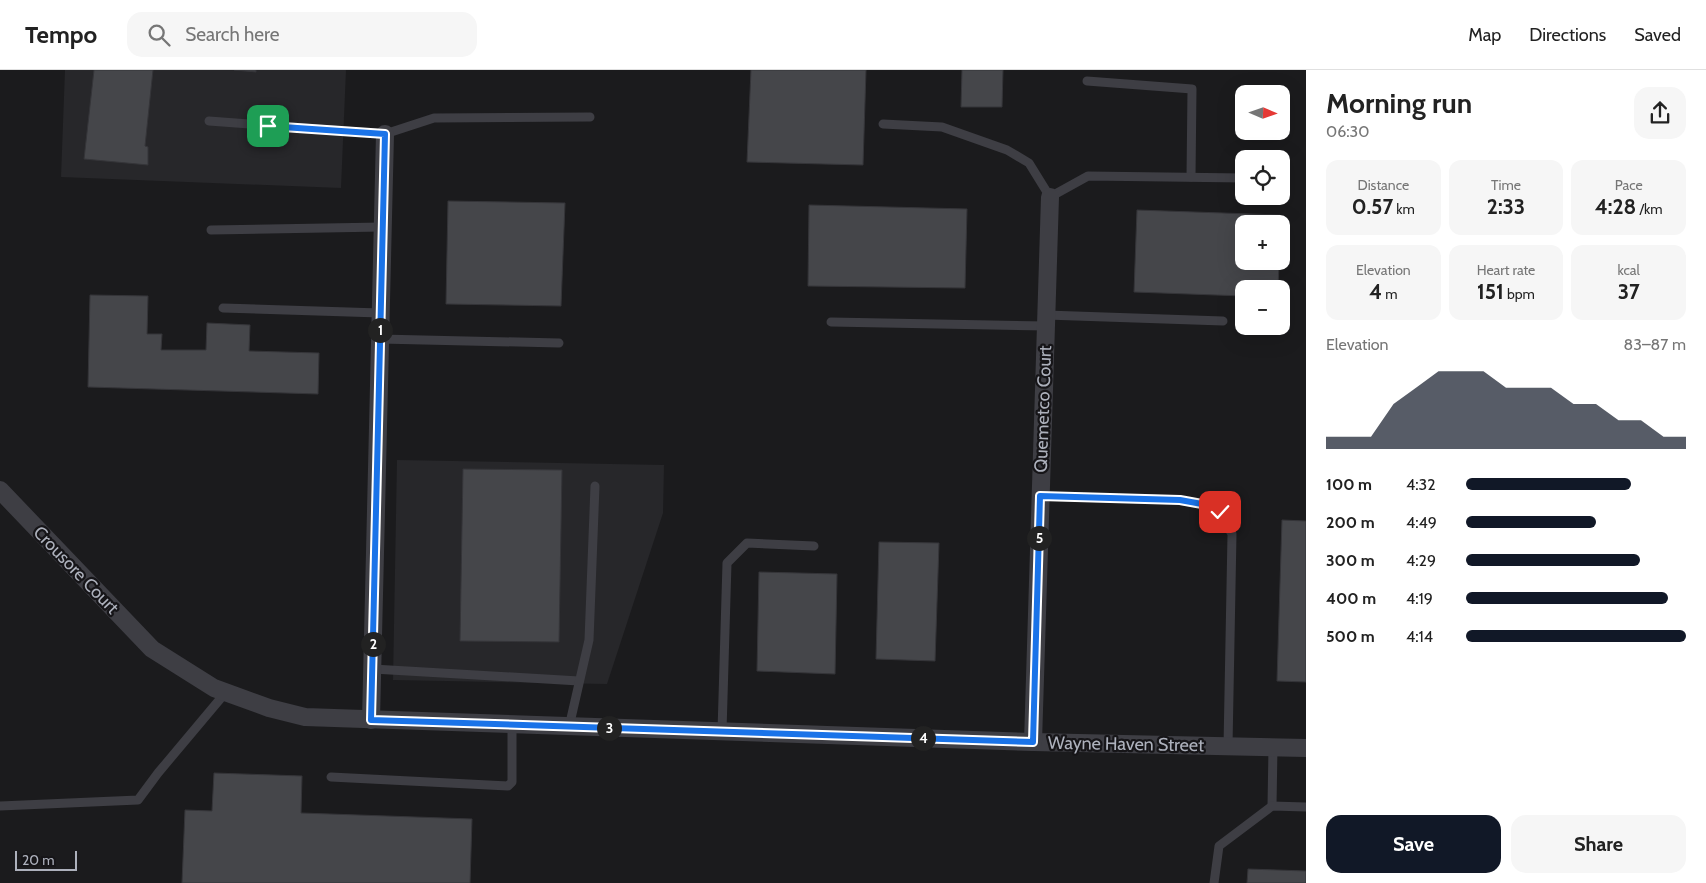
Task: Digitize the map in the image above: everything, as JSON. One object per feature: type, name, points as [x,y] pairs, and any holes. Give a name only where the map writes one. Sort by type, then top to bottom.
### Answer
[{"type":"street","points":[[371,720],[385,134]]},
{"type":"street","name":"Quemetco Court","points":[[1033,742],[1050,197]]},
{"type":"street","name":"Crousore Court","points":[[0,490],[152,650]]},
{"type":"street","name":"Wayne Haven Street","points":[[152,650],[214,688],[269,708],[305,717],[1033,742],[1306,748]]},
{"type":"lane","points":[[1087,82],[1192,89],[1191,177]]},
{"type":"lane","points":[[209,121],[385,134],[434,118],[590,117]]},
{"type":"lane","points":[[883,124],[942,127],[1008,150],[1029,163],[1050,197],[1088,176],[1235,178]]},
{"type":"lane","points":[[211,230],[382,227]]},
{"type":"lane","points":[[223,308],[380,313]]},
{"type":"lane","points":[[831,322],[1223,322]]},
{"type":"lane","points":[[380,339],[559,343]]},
{"type":"lane","points":[[569,727],[589,640],[595,486]]},
{"type":"lane","points":[[1040,496],[1180,500],[1202,504],[1220,512],[1232,534],[1228,746]]},
{"type":"lane","points":[[722,732],[726,563],[748,543],[814,546]]},
{"type":"lane","points":[[372,669],[579,680]]},
{"type":"lane","points":[[0,806],[138,800],[158,773],[226,692]]},
{"type":"lane","points":[[332,777],[508,786],[512,782],[512,725]]},
{"type":"lane","points":[[1272,806],[1273,747]]},
{"type":"lane","points":[[1214,883],[1219,846],[1272,806],[1306,807]]},
{"type":"shaded area","points":[[65,70],[346,70],[341,188],[61,177]]},
{"type":"shaded area","points":[[397,460],[664,465],[663,513],[607,684],[393,680]]},
{"type":"building","points":[[94,70],[153,70],[145,146],[148,147],[148,165],[84,159]]},
{"type":"building","points":[[234,70],[256,70],[256,72]]},
{"type":"building","points":[[751,70],[866,70],[863,165],[747,162]]},
{"type":"building","points":[[962,70],[1003,70],[1002,107],[961,107]]},
{"type":"building","points":[[448,201],[565,203],[561,306],[446,304]]},
{"type":"building","points":[[809,205],[967,209],[965,288],[808,286]]},
{"type":"building","points":[[1137,210],[1280,215],[1235,215],[1235,270],[1279,270],[1278,280],[1235,280],[1235,296],[1134,292]]},
{"type":"building","points":[[90,295],[148,296],[147,334],[162,334],[161,350],[206,350],[207,323],[250,325],[249,351],[319,353],[318,394],[88,387]]},
{"type":"building","points":[[463,469],[562,470],[559,642],[460,641]]},
{"type":"building","points":[[1282,520],[1306,521],[1306,682],[1277,681]]},
{"type":"building","points":[[879,542],[939,543],[935,661],[876,659]]},
{"type":"building","points":[[759,572],[837,574],[835,674],[757,671]]},
{"type":"building","points":[[214,773],[302,776],[301,813],[472,819],[470,883],[182,883],[185,810],[212,811]]},
{"type":"building","points":[[1248,869],[1306,871],[1306,883],[1247,883]]},
{"type":"route","points":[[268,126],[385,134],[371,720],[1033,742],[1040,496],[1180,500],[1202,504],[1220,512]]}]
